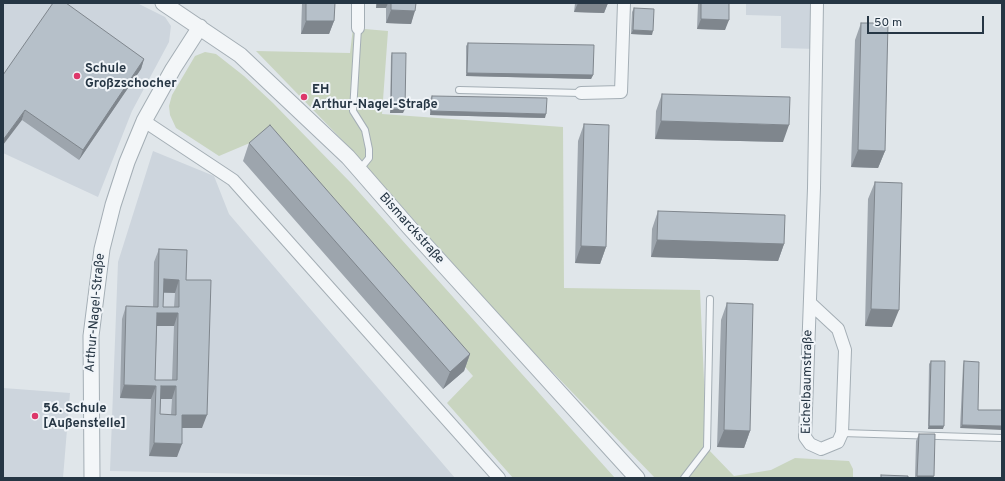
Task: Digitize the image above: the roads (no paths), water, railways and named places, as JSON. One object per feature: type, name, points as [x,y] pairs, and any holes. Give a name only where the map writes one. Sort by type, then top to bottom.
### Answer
[{"type":"street","name":"Bismarckstraße","points":[[163,3],[240,55],[348,157],[492,319],[637,478]]},
{"type":"street","points":[[358,3],[358,28]]},
{"type":"street","points":[[581,93],[621,92],[624,3]]},
{"type":"street","name":"Eichelbaumstraße","points":[[810,303],[838,329],[845,350],[842,433],[838,442],[821,449],[810,444],[805,437],[810,303],[817,3]]},
{"type":"street","name":"Arthur-Nagel-Straße","points":[[92,478],[90,381],[91,336],[96,284],[102,249],[113,205],[127,162],[144,121],[173,69],[200,27]]},
{"type":"street","points":[[144,121],[233,180],[499,478]]},
{"type":"lane","points":[[358,28],[353,111],[365,130],[370,149],[369,158],[359,170]]},
{"type":"lane","points":[[459,90],[581,93]]},
{"type":"lane","points":[[684,478],[707,448],[710,299]]},
{"type":"lane","points":[[842,433],[1002,438]]},
{"type":"place","name":"Schule Großzschocher","points":[[77,76]]},
{"type":"place","name":"EH Arthur-Nagel-Straße","points":[[304,97]]},
{"type":"place","name":"56. Schule [Außenstelle]","points":[[35,416]]}]
